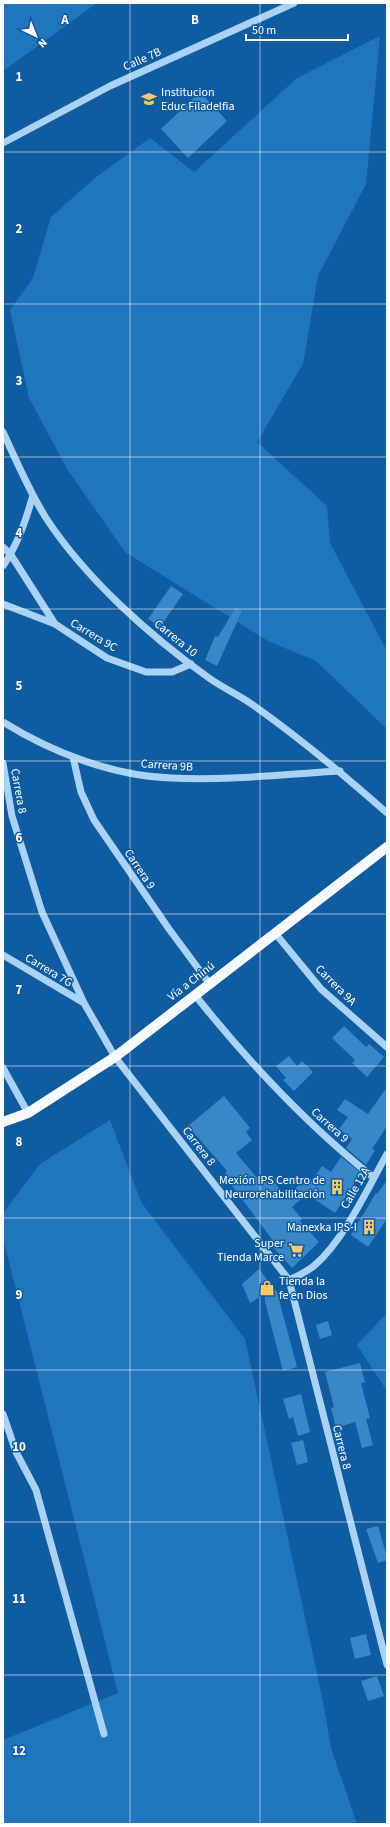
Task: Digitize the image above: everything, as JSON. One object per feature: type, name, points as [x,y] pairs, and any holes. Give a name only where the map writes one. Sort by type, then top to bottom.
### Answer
[{"type":"main road","name":"Vía a Chinú","points":[[3,1122],[28,1113],[115,1056],[387,847]]},
{"type":"street","name":"Calle 7B","points":[[3,143],[110,86],[294,3]]},
{"type":"street","name":"Carrera 10","points":[[3,432],[33,495],[55,530],[97,580],[142,625],[191,664],[252,705],[340,771],[387,813]]},
{"type":"street","points":[[3,566],[24,527],[33,495]]},
{"type":"street","name":"Carrera 9C","points":[[3,547],[10,555],[55,624]]},
{"type":"street","name":"Carrera 9C","points":[[3,604],[55,624],[107,658],[146,672],[172,672],[191,664]]},
{"type":"street","name":"Carrera 9B","points":[[3,722],[32,740],[73,757],[120,772],[171,778],[340,771]]},
{"type":"street","name":"Carrera 9","points":[[73,757],[81,792],[94,820],[160,916],[209,983]]},
{"type":"street","name":"Carrera 8","points":[[3,763],[12,816],[42,912],[84,1003],[115,1056],[289,1280],[387,1665]]},
{"type":"street","name":"Carrera 9A","points":[[275,933],[321,989],[387,1047]]},
{"type":"street","name":"Carrera 7G","points":[[3,955],[84,1003]]},
{"type":"street","name":"Carrera 9","points":[[196,995],[229,1038],[263,1076],[324,1136],[374,1178]]},
{"type":"street","points":[[3,1068],[28,1113]]},
{"type":"street","name":"Calle 12A","points":[[289,1280],[304,1273],[316,1264],[333,1244],[346,1226],[387,1154]]},
{"type":"street","points":[[3,1414],[16,1452],[36,1490],[104,1734]]},
{"type":"shaded area","points":[[3,3],[97,3],[3,71]]},
{"type":"shaded area","points":[[380,36],[366,184],[318,276],[303,364],[257,442],[327,506],[330,543],[387,651],[387,729],[316,661],[268,641],[125,552],[67,469],[29,398],[10,310],[33,278],[51,217],[95,178],[150,138],[194,172],[297,78]]},
{"type":"shaded area","points":[[110,1120],[141,1202],[245,1339],[323,1701],[331,1748],[357,1824],[3,1824],[3,1740],[118,1693],[3,1238],[3,1213],[40,1164]]},
{"type":"shaded area","points":[[387,1313],[387,1391],[357,1345]]},
{"type":"building","points":[[200,92],[227,121],[188,158],[161,129]]},
{"type":"building","points":[[171,586],[183,594],[160,627],[148,619]]},
{"type":"building","points":[[236,607],[242,611],[217,666],[205,660],[215,636],[218,637]]},
{"type":"building","points":[[344,1026],[366,1047],[369,1044],[384,1057],[367,1077],[352,1063],[355,1060],[332,1038]]},
{"type":"building","points":[[289,1056],[297,1066],[302,1061],[313,1072],[294,1091],[283,1080],[286,1078],[276,1066]]},
{"type":"building","points":[[387,1087],[387,1126],[372,1149],[375,1150],[366,1165],[346,1148],[352,1139],[339,1129],[348,1117],[337,1110],[345,1099],[368,1114]]},
{"type":"building","points":[[224,1096],[250,1128],[246,1132],[252,1140],[236,1153],[259,1180],[264,1175],[272,1185],[275,1183],[288,1199],[305,1176],[312,1181],[322,1166],[331,1172],[341,1157],[361,1173],[335,1213],[307,1194],[292,1207],[302,1219],[300,1221],[319,1242],[292,1268],[271,1245],[274,1242],[227,1179],[229,1178],[225,1173],[227,1171],[188,1126]]},
{"type":"building","name":"Manexka IPS-I","points":[[387,1180],[387,1219],[368,1247],[351,1235],[376,1193],[377,1194]]},
{"type":"building","points":[[259,1269],[277,1292],[297,1367],[283,1371],[265,1302],[265,1294],[250,1303],[242,1284]]},
{"type":"building","points":[[328,1321],[332,1335],[320,1339],[316,1325]]},
{"type":"building","points":[[360,1363],[365,1382],[361,1383],[370,1418],[366,1419],[373,1445],[362,1448],[355,1422],[336,1428],[331,1408],[334,1407],[325,1372]]},
{"type":"building","points":[[301,1394],[310,1432],[298,1436],[293,1417],[289,1419],[283,1399]]},
{"type":"building","points":[[303,1440],[308,1462],[297,1465],[291,1443]]},
{"type":"building","points":[[378,1526],[387,1560],[378,1563],[366,1529]]},
{"type":"building","points":[[366,1634],[371,1655],[355,1659],[350,1638]]},
{"type":"building","points":[[377,1676],[384,1696],[368,1701],[361,1681]]},
{"type":"place","name":"Institucion Educ Filadelfia","points":[[149,99]]},
{"type":"place","name":"Mexión IPS Centro de Neurorehabilitación","points":[[337,1187]]},
{"type":"place","name":"Manexka IPS-I","points":[[369,1227]]},
{"type":"place","name":"Super Tienda Marce","points":[[296,1250]]},
{"type":"place","name":"Tienda la fe en Dios","points":[[267,1288]]}]
